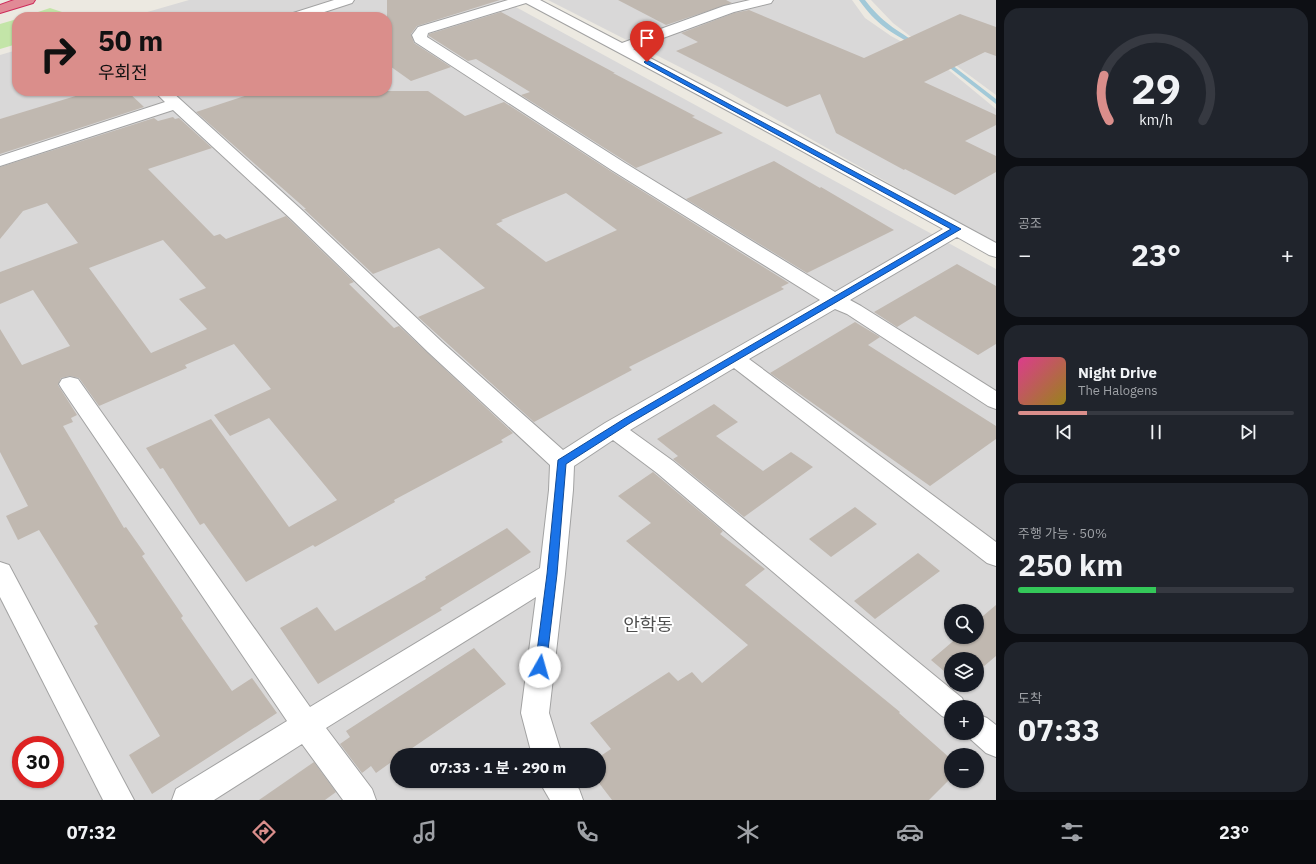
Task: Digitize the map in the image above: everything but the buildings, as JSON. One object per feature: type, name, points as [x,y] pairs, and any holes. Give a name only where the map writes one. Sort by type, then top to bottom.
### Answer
[{"type":"highway","points":[[0,9],[28,0]]},
{"type":"street","points":[[310,12],[346,0]]},
{"type":"street","points":[[522,0],[422,30],[419,35],[420,39],[612,163],[834,300],[854,310],[996,401]]},
{"type":"street","points":[[530,0],[996,250]]},
{"type":"street","points":[[621,48],[729,9],[766,0]]},
{"type":"street","points":[[0,161],[169,98],[298,215],[435,346],[562,462],[561,490],[552,574],[535,713],[545,748]]},
{"type":"street","points":[[562,462],[614,429],[734,358],[957,229]]},
{"type":"street","points":[[734,358],[996,556]]},
{"type":"street","points":[[70,384],[306,724],[361,800]]},
{"type":"street","points":[[614,429],[665,467],[944,700]]},
{"type":"street","points":[[0,572],[119,800]]},
{"type":"street","points":[[187,800],[306,724],[552,574]]},
{"type":"street","points":[[984,734],[996,743]]},
{"type":"street","points":[[559,788],[568,800]]},
{"type":"shaded area","points":[[189,0],[503,0],[996,269],[996,800],[0,800],[0,55],[12,51],[12,96],[392,96],[392,12],[147,12]]},
{"type":"shaded area","points":[[548,0],[852,0],[865,18],[891,36],[939,62],[996,109],[996,244],[721,88]]},
{"type":"shaded area","points":[[871,0],[996,0],[996,95],[946,58],[910,36],[893,23]]},
{"type":"green space","points":[[50,8],[62,12],[38,12]]},
{"type":"green space","points":[[12,20],[12,45],[0,49],[0,24]]},
{"type":"waterway","points":[[862,0],[874,16],[885,26],[917,45]]},
{"type":"waterway","points":[[943,60],[996,102]]},
{"type":"district","name":"안학동","points":[[648,624]]},
{"type":"route","points":[[540,667],[552,574],[561,490],[562,462],[627,421],[957,229],[647,62]]}]
